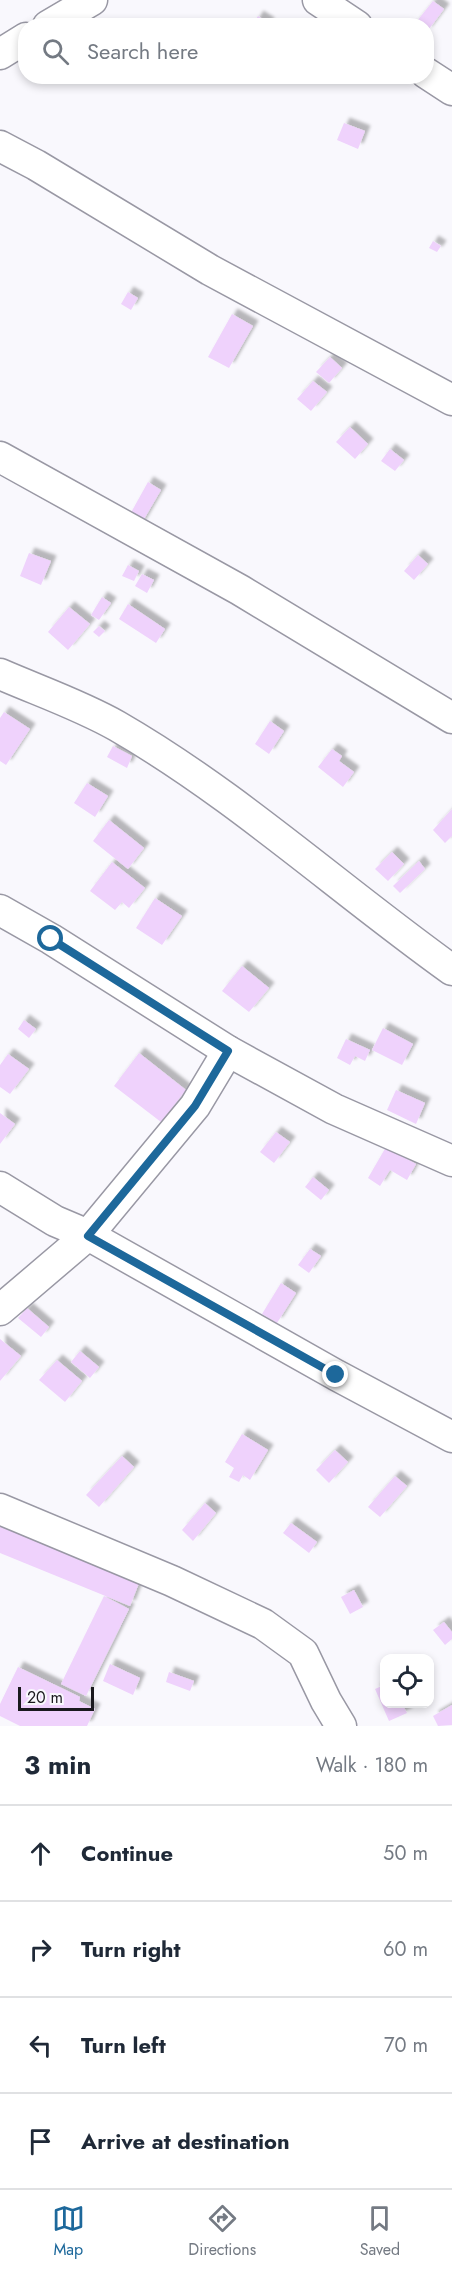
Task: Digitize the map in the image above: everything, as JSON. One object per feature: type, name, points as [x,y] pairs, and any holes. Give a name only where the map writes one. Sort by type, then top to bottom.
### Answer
[{"type":"street","points":[[62,18],[92,0]]},
{"type":"street","points":[[318,0],[345,18]]},
{"type":"street","points":[[0,54],[18,43]]},
{"type":"street","points":[[434,78],[452,90]]},
{"type":"street","points":[[0,146],[36,165],[210,270],[452,400]]},
{"type":"street","points":[[0,457],[240,590],[452,718]]},
{"type":"street","points":[[0,674],[76,705],[106,720],[184,769],[452,970]]},
{"type":"street","points":[[0,910],[51,939],[228,1051],[334,1109],[452,1161]]},
{"type":"street","points":[[0,1310],[88,1236],[195,1106],[228,1051]]},
{"type":"street","points":[[0,1187],[47,1216],[88,1236],[452,1437]]},
{"type":"street","points":[[0,1509],[172,1581],[263,1624],[303,1653],[341,1726]]},
{"type":"building","points":[[433,1],[444,9],[434,22],[434,18],[419,18]]},
{"type":"building","points":[[344,123],[365,131],[358,149],[337,140]]},
{"type":"building","points":[[433,241],[441,246],[437,252],[429,248]]},
{"type":"building","points":[[128,292],[138,298],[131,310],[121,304]]},
{"type":"building","points":[[232,314],[253,326],[229,368],[208,357]]},
{"type":"building","points":[[330,357],[342,368],[329,383],[316,372]]},
{"type":"building","points":[[313,381],[327,392],[311,411],[297,399]]},
{"type":"building","points":[[350,427],[368,444],[355,459],[336,442]]},
{"type":"building","points":[[390,449],[404,460],[395,471],[381,461]]},
{"type":"building","points":[[148,482],[161,490],[140,526],[128,518]]},
{"type":"building","points":[[29,553],[51,561],[41,585],[20,576]]},
{"type":"building","points":[[418,555],[428,564],[414,580],[404,571]]},
{"type":"building","points":[[128,565],[139,571],[134,581],[122,576]]},
{"type":"building","points":[[142,574],[154,580],[147,593],[135,586]]},
{"type":"building","points":[[102,597],[111,603],[99,620],[91,615]]},
{"type":"building","points":[[128,604],[165,629],[156,643],[119,619]]},
{"type":"building","points":[[69,607],[90,624],[68,650],[48,632]]},
{"type":"building","points":[[99,626],[105,631],[99,637],[93,632]]},
{"type":"building","points":[[4,712],[30,729],[6,765],[0,761],[0,718]]},
{"type":"building","points":[[270,721],[284,731],[269,754],[255,744]]},
{"type":"building","points":[[113,746],[132,756],[127,768],[107,757]]},
{"type":"building","points":[[332,749],[342,756],[339,761],[354,772],[343,787],[318,767]]},
{"type":"building","points":[[87,783],[108,796],[95,817],[74,803]]},
{"type":"building","points":[[452,809],[452,836],[445,843],[433,830]]},
{"type":"building","points":[[109,820],[144,848],[128,869],[93,841]]},
{"type":"building","points":[[392,852],[404,864],[388,881],[375,869]]},
{"type":"building","points":[[419,861],[425,869],[400,893],[393,886]]},
{"type":"building","points":[[112,862],[145,888],[129,908],[122,902],[115,910],[90,891]]},
{"type":"building","points":[[155,898],[182,916],[162,945],[136,928]]},
{"type":"building","points":[[242,966],[269,988],[249,1012],[222,991]]},
{"type":"building","points":[[24,1020],[36,1029],[29,1038],[18,1029]]},
{"type":"building","points":[[383,1028],[413,1044],[402,1065],[372,1050]]},
{"type":"building","points":[[346,1039],[370,1050],[365,1061],[355,1056],[350,1065],[337,1058]]},
{"type":"building","points":[[139,1053],[186,1090],[161,1122],[114,1086]]},
{"type":"building","points":[[8,1054],[29,1069],[10,1094],[0,1087],[0,1065]]},
{"type":"building","points":[[396,1090],[425,1103],[416,1124],[387,1110]]},
{"type":"building","points":[[0,1113],[15,1124],[0,1144]]},
{"type":"building","points":[[276,1132],[290,1142],[274,1163],[260,1152]]},
{"type":"building","points":[[386,1147],[416,1164],[407,1180],[390,1170],[380,1186],[368,1178]]},
{"type":"building","points":[[313,1177],[329,1190],[321,1200],[305,1187]]},
{"type":"building","points":[[310,1249],[321,1256],[309,1273],[298,1265]]},
{"type":"building","points":[[281,1283],[296,1293],[277,1323],[262,1314]]},
{"type":"building","points":[[27,1308],[49,1327],[41,1337],[18,1318]]},
{"type":"building","points":[[0,1339],[21,1356],[0,1381]]},
{"type":"building","points":[[80,1351],[99,1367],[90,1378],[71,1362]]},
{"type":"building","points":[[57,1360],[82,1381],[65,1402],[39,1380]]},
{"type":"building","points":[[242,1434],[268,1450],[250,1480],[243,1475],[239,1482],[229,1477],[234,1468],[225,1462]]},
{"type":"building","points":[[335,1450],[348,1462],[329,1483],[316,1470]]},
{"type":"building","points":[[122,1456],[134,1467],[99,1507],[86,1495]]},
{"type":"building","points":[[395,1476],[407,1486],[380,1517],[368,1507]]},
{"type":"building","points":[[205,1503],[216,1513],[193,1541],[182,1530]]},
{"type":"building","points":[[0,1522],[141,1578],[130,1606],[0,1553]]},
{"type":"building","points":[[291,1523],[317,1542],[309,1553],[283,1533]]},
{"type":"building","points":[[354,1590],[363,1607],[350,1614],[341,1597]]},
{"type":"building","points":[[104,1596],[129,1609],[86,1696],[61,1684]]},
{"type":"building","points":[[444,1622],[452,1632],[452,1639],[445,1645],[433,1630]]},
{"type":"building","points":[[110,1664],[140,1678],[133,1695],[103,1681]]},
{"type":"building","points":[[18,1667],[80,1697],[79,1701],[95,1709],[87,1726],[20,1726],[0,1716],[0,1704]]},
{"type":"building","points":[[169,1672],[194,1681],[190,1691],[166,1682]]},
{"type":"building","points":[[380,1687],[380,1700],[375,1689]]},
{"type":"building","points":[[452,1705],[452,1725],[438,1726],[433,1716]]},
{"type":"building","points":[[383,1708],[404,1708],[407,1713],[389,1721]]},
{"type":"route","points":[[51,939],[228,1051],[195,1106],[172,1137],[88,1236],[336,1375]]}]
